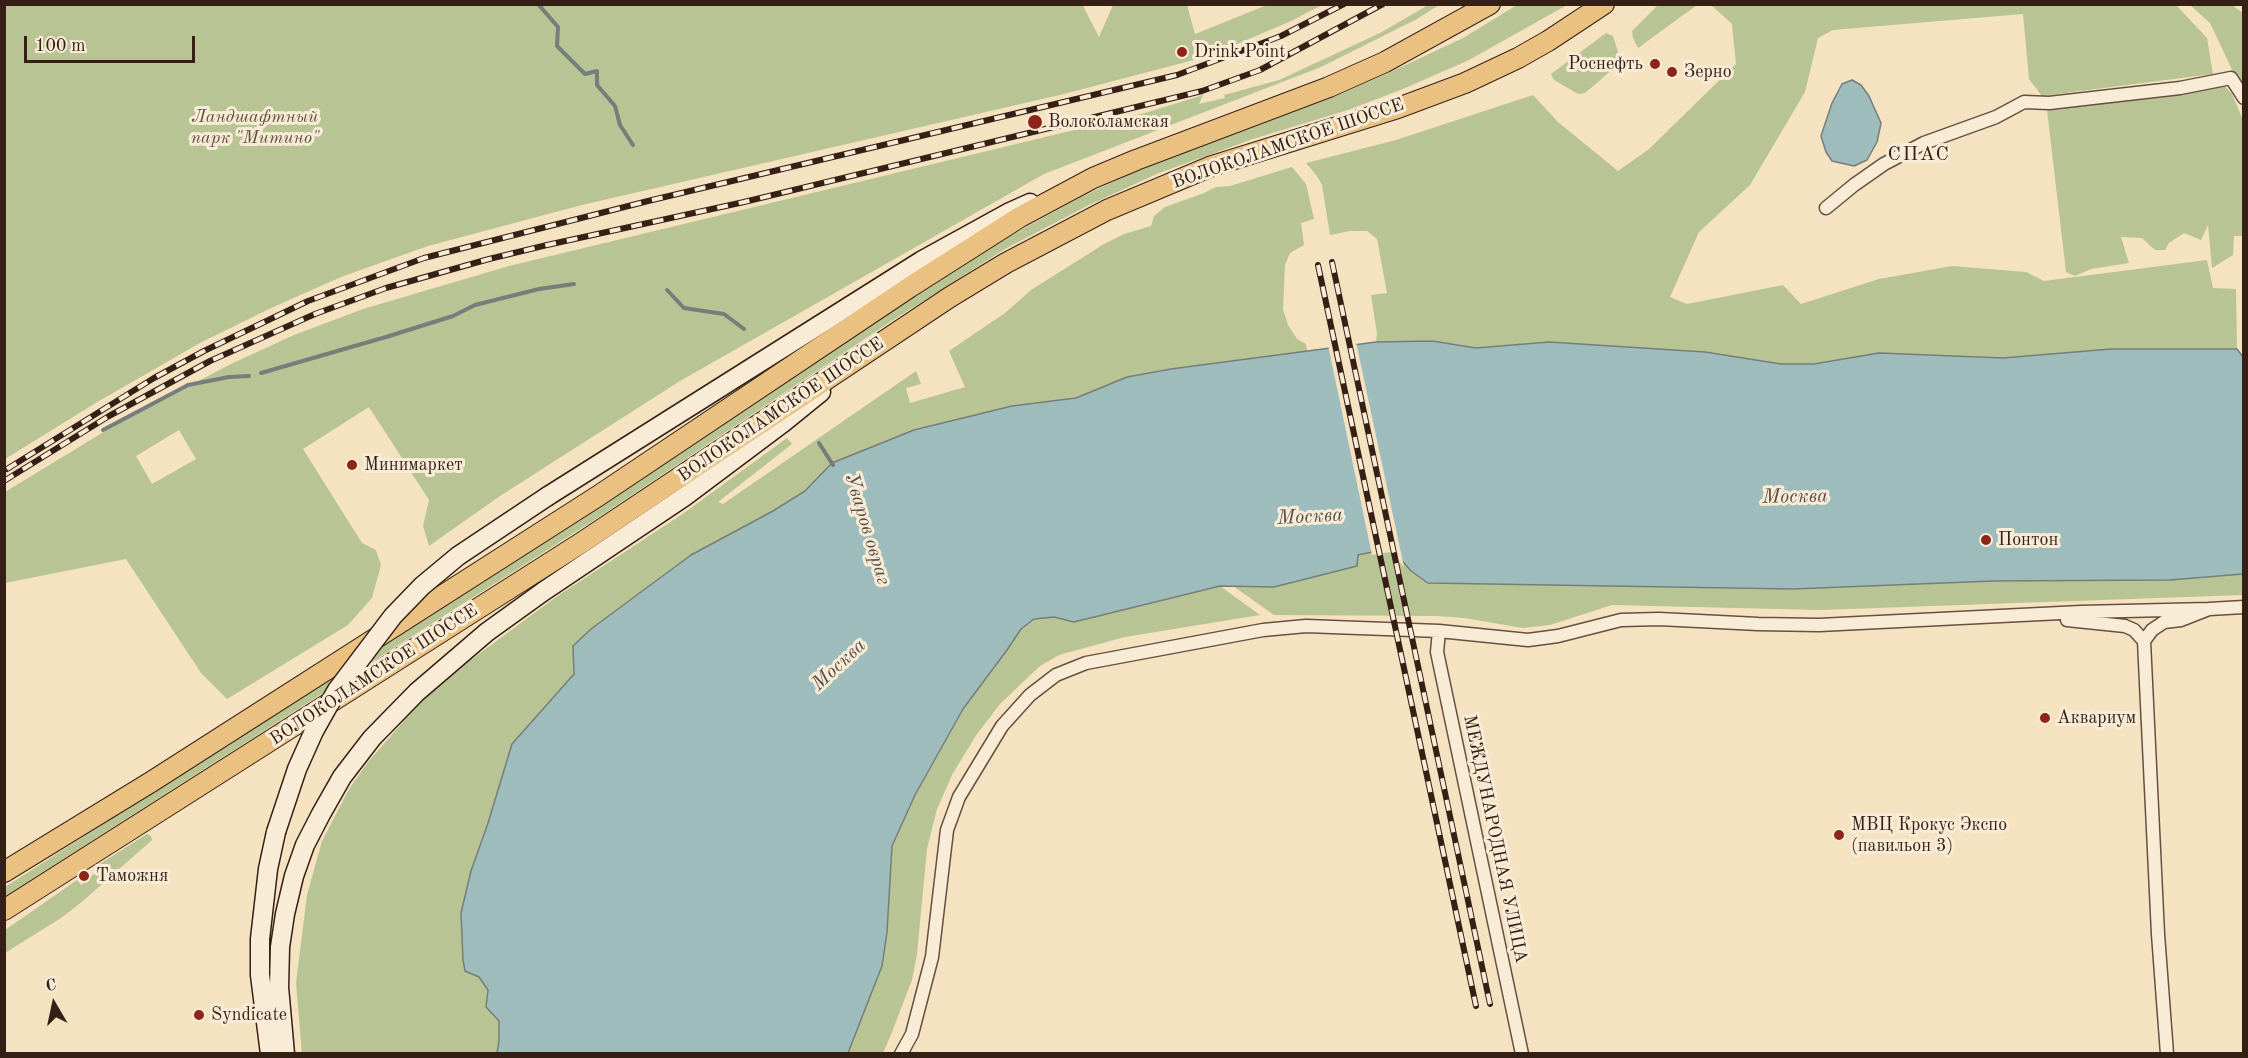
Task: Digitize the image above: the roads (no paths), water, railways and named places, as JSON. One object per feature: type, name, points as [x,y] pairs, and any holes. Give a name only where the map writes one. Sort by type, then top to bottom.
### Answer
[{"type":"main road","name":"ВОЛОКОЛАМСКОЕ ШОССЕ","points":[[270,1053],[260,975],[262,905],[268,869],[286,800],[314,731],[337,690],[393,616],[422,586],[495,529],[921,261],[1010,212],[1191,138],[1329,87],[1413,48],[1490,4]]},
{"type":"main road","name":"ВОЛОКОЛАМСКОЕ ШОССЕ","points":[[4,910],[581,543],[997,268],[1107,210],[1212,166],[1398,108],[1465,83],[1528,52],[1604,4]]},
{"type":"main road","name":"ВОЛОКОЛАМСКОЕ ШОССЕ","points":[[4,872],[170,770],[598,496],[970,248],[1020,217],[1094,178]]},
{"type":"main road","points":[[285,1053],[279,987],[280,947],[294,876],[305,845],[321,814],[342,777],[372,738],[417,692],[458,655],[544,591],[684,497],[820,393],[843,368]]},
{"type":"street","points":[[1826,208],[1884,164],[1924,143],[1996,117],[2024,102],[2049,103],[2180,88],[2231,78],[2244,98]]},
{"type":"street","points":[[901,1053],[912,1034],[932,957],[947,830],[959,797],[1002,726],[1030,695],[1056,675],[1086,663],[1263,630],[1306,626],[1439,631],[1528,640],[1558,636],[1621,620],[1659,619],[1819,625],[2244,607]]},
{"type":"street","points":[[2167,1053],[2158,934],[2144,641],[2159,624],[2181,620],[2209,609]]},
{"type":"street","points":[[2042,614],[2055,619],[2125,626],[2134,630],[2144,641]]},
{"type":"street","name":"МЕЖДУНАРОДНАЯ УЛИЦА","points":[[1439,631],[1437,652],[1522,1053]]},
{"type":"water","points":[[1852,80],[1861,85],[1869,96],[1881,123],[1877,142],[1867,160],[1854,166],[1832,161],[1826,152],[1821,136],[1832,103],[1842,84]]},
{"type":"water","name":"Москва","points":[[1432,341],[1476,348],[1549,342],[1705,352],[1781,364],[1814,364],[1879,353],[2003,358],[2111,349],[2237,349],[2243,357],[2243,574],[2170,580],[1993,581],[1793,589],[1428,583],[1411,571],[1391,548],[1358,555],[1357,566],[1274,587],[1220,586],[1074,622],[1054,617],[1034,619],[1021,629],[963,709],[915,795],[892,846],[887,932],[882,966],[848,1053],[497,1053],[499,1021],[486,1007],[488,990],[479,977],[465,971],[461,913],[471,871],[512,744],[574,674],[573,646],[591,629],[691,555],[805,491],[832,463],[914,430],[1012,406],[1076,398],[1127,377],[1171,369],[1376,342]]},
{"type":"waterway","name":"Уваров овраг","points":[[538,4],[558,27],[557,46],[585,74],[597,71],[597,85],[615,106],[620,125],[633,145]]},
{"type":"waterway","points":[[261,373],[453,316],[475,305],[539,289],[574,284]]},
{"type":"waterway","name":"Уваров овраг","points":[[667,290],[684,308],[724,314],[744,329]]},
{"type":"waterway","points":[[103,430],[188,385],[229,377],[249,376]]},
{"type":"waterway","name":"Уваров овраг","points":[[819,443],[833,465]]},
{"type":"railway","points":[[7,469],[154,378],[204,351],[308,301],[424,258],[648,201],[1177,75],[1281,36],[1344,4]]},
{"type":"railway","points":[[4,481],[109,416],[210,361],[315,314],[386,288],[489,259],[744,202],[1202,91],[1260,70],[1383,4]]},
{"type":"railway","points":[[1332,262],[1490,1004]]},
{"type":"railway","points":[[1318,265],[1476,1006]]},
{"type":"place","name":"Drink Point","points":[[1182,52]]},
{"type":"place","name":"Роснефть","points":[[1655,64]]},
{"type":"place","name":"Зерно","points":[[1672,72]]},
{"type":"place","name":"Волоколамская","points":[[1035,122]]},
{"type":"place","name":"Минимаркет","points":[[352,465]]},
{"type":"place","name":"Понтон","points":[[1986,540]]},
{"type":"place","name":"Аквариум","points":[[2045,718]]},
{"type":"place","name":"МВЦ Крокус Экспо (павильон 3)","points":[[1839,835]]},
{"type":"place","name":"Таможня","points":[[84,876]]},
{"type":"place","name":"Syndicate","points":[[199,1015]]},
{"type":"district","name":"СПАС","points":[[1919,155]]},
{"type":"park label","name":"Ландшафтный парк \"Митино\"","points":[[255,127]]}]
